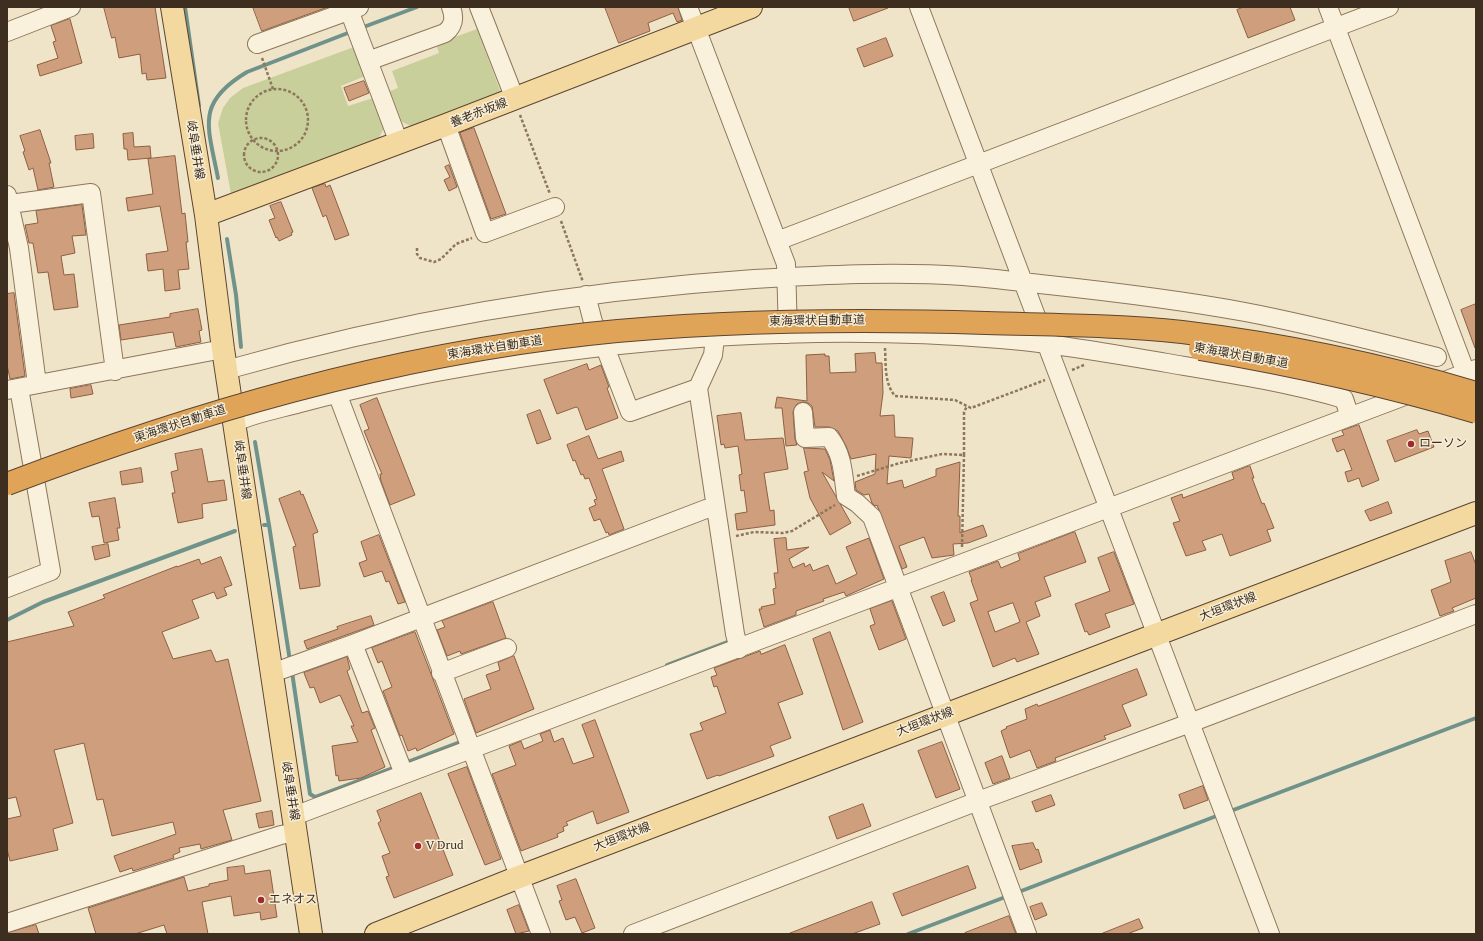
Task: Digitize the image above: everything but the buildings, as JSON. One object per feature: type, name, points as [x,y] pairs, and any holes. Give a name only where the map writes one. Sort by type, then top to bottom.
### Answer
[{"type":"highway","name":"東海環状自動車道","points":[[7,484],[149,434],[265,397],[371,371],[477,350],[586,334],[693,325],[803,320],[901,320],[1001,324],[1084,324],[1179,332],[1262,343],[1349,358],[1476,393]]},
{"type":"highway","name":"東海環状自動車道","points":[[1001,324],[1181,345],[1264,360],[1359,380],[1476,412]]},
{"type":"main road","name":"岐阜垂井線","points":[[172,7],[206,215],[224,360],[235,422],[312,934]]},
{"type":"main road","name":"養老赤坂線","points":[[206,215],[515,99],[751,7]]},
{"type":"main road","name":"大垣環状線","points":[[376,934],[519,877],[1476,513]]},
{"type":"street","points":[[7,32],[71,7]]},
{"type":"street","points":[[368,61],[444,33],[451,28],[454,20],[452,7]]},
{"type":"street","points":[[479,7],[515,99]]},
{"type":"street","points":[[688,7],[786,264],[788,334]]},
{"type":"street","points":[[918,7],[1270,934]]},
{"type":"street","points":[[1328,7],[1471,371],[1476,400]]},
{"type":"street","points":[[777,241],[1389,7]]},
{"type":"street","points":[[259,51],[355,19],[368,61],[399,143]]},
{"type":"street","points":[[446,125],[485,233],[555,207]]},
{"type":"street","points":[[37,384],[18,248],[8,200],[91,193],[115,371]]},
{"type":"street","points":[[7,588],[51,571],[13,389],[115,371],[224,360],[491,310],[613,291],[674,285],[787,277],[876,274],[963,276],[1023,282],[1194,304],[1244,312],[1318,327],[1437,357]]},
{"type":"street","points":[[586,296],[593,322],[605,347],[630,412],[698,388]]},
{"type":"street","points":[[1307,388],[1318,327]]},
{"type":"street","points":[[235,422],[337,393],[493,362],[605,347],[788,334],[884,334],[1000,339],[1047,344],[1307,388],[1344,399],[1350,417]]},
{"type":"street","points":[[715,338],[713,354],[698,388],[735,634],[739,649]]},
{"type":"street","points":[[7,923],[281,834],[295,824],[404,774],[739,649],[1108,507],[1471,371]]},
{"type":"street","points":[[337,393],[470,750],[541,934]]},
{"type":"street","points":[[803,412],[805,438],[829,437],[836,445],[841,458],[845,488],[872,517],[1027,934]]},
{"type":"street","points":[[272,673],[353,644],[706,509],[716,508]]},
{"type":"street","points":[[634,934],[978,801],[1190,723],[1476,614]]},
{"type":"street","points":[[353,644],[404,774]]},
{"type":"street","points":[[441,673],[507,648]]},
{"type":"path","points":[[259,51],[273,89]]},
{"type":"path","points":[[273,89],[292,93],[300,99],[305,107],[307,126],[304,135],[297,143],[289,148],[269,150],[254,140],[247,128],[246,118],[249,107],[254,99],[263,92],[273,89]]},
{"type":"path","points":[[265,138],[271,141],[278,150],[278,162],[265,173],[254,172],[246,164],[244,158],[246,147],[254,140],[265,138]]},
{"type":"path","points":[[417,248],[417,254],[420,258],[434,262],[441,259],[456,244],[485,233]]},
{"type":"path","points":[[884,334],[887,378],[891,391],[895,396],[955,400],[971,408],[1091,362],[1094,352]]},
{"type":"path","points":[[964,552],[964,412],[967,406]]},
{"type":"path","points":[[721,539],[754,532],[783,533],[792,531],[811,521],[845,488],[907,461],[942,454],[964,455]]},
{"type":"green space","points":[[477,29],[501,93],[413,127],[402,122],[390,91],[398,88],[392,71],[439,53],[436,44]]},
{"type":"green space","points":[[354,47],[365,76],[341,86],[348,106],[373,98],[384,128],[379,138],[231,194],[218,123],[223,108],[230,98],[243,88]]},
{"type":"waterway","points":[[185,7],[199,106]]},
{"type":"waterway","points":[[361,28],[417,7]]},
{"type":"waterway","points":[[218,178],[211,144],[209,117],[212,105],[219,94],[230,83],[247,72],[353,31]]},
{"type":"waterway","points":[[227,239],[236,295],[241,347]]},
{"type":"waterway","points":[[255,442],[269,525],[264,525]]},
{"type":"waterway","points":[[269,525],[290,661]]},
{"type":"waterway","points":[[7,620],[43,602],[235,531]]},
{"type":"waterway","points":[[667,665],[730,641]]},
{"type":"waterway","points":[[292,672],[310,794],[315,797],[390,769]]},
{"type":"waterway","points":[[1228,812],[1476,718]]},
{"type":"waterway","points":[[410,761],[460,742]]},
{"type":"waterway","points":[[1016,893],[1219,815]]},
{"type":"waterway","points":[[908,934],[1008,896]]},
{"type":"place","name":"ローソン","points":[[1411,444]]},
{"type":"place","name":"V Drud","points":[[418,846]]},
{"type":"place","name":"エネオス","points":[[261,900]]}]
